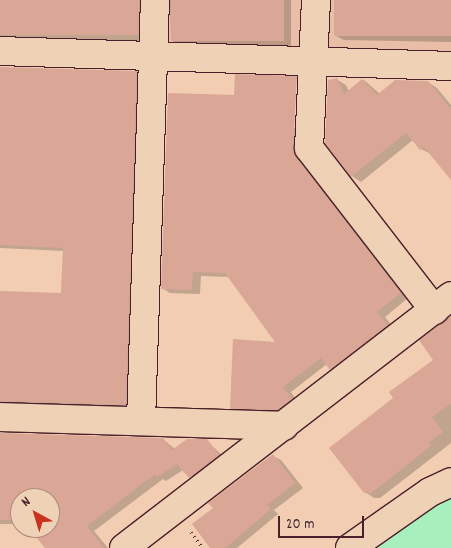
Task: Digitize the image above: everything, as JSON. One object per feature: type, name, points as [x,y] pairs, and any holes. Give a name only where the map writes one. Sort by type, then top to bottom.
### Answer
[{"type":"street","points":[[141,421],[155,0]]},
{"type":"street","points":[[124,548],[442,303],[309,148],[316,0]]},
{"type":"street","points":[[0,51],[451,66]]},
{"type":"street","points":[[0,417],[284,426]]},
{"type":"street","points":[[350,548],[430,492],[451,482]]},
{"type":"shaded area","points":[[163,0],[310,0],[300,51],[166,48]]},
{"type":"shaded area","points":[[324,0],[451,0],[451,55],[328,53],[322,47]]},
{"type":"green space","points":[[451,496],[451,548],[370,548],[408,520]]},
{"type":"building","points":[[0,0],[139,0],[139,35],[0,35]]},
{"type":"building","points":[[171,0],[284,0],[284,41],[171,41]]},
{"type":"building","points":[[334,0],[451,0],[451,36],[334,36]]},
{"type":"building","points":[[0,67],[137,71],[126,405],[0,401],[0,291],[61,293],[63,248],[0,245]]},
{"type":"building","points":[[235,74],[297,76],[293,147],[296,157],[401,293],[377,312],[388,325],[330,370],[321,358],[283,387],[292,399],[277,410],[230,409],[233,339],[275,342],[225,273],[193,272],[192,290],[161,289],[168,93],[234,95]]},
{"type":"building","points":[[337,78],[344,94],[362,79],[377,95],[395,80],[428,81],[451,109],[451,180],[424,147],[420,150],[406,133],[351,177],[325,143],[328,80]]},
{"type":"building","points":[[451,316],[451,404],[432,417],[443,432],[429,443],[431,446],[370,494],[367,491],[364,493],[329,448],[393,398],[389,392],[433,360],[419,340]]},
{"type":"building","points":[[0,433],[163,438],[172,450],[187,439],[207,439],[219,455],[189,478],[177,464],[157,477],[155,474],[87,526],[104,548],[45,548],[37,538],[60,538],[60,488],[10,488],[10,520],[0,520]]},
{"type":"building","points":[[273,454],[295,483],[267,505],[271,509],[225,548],[210,548],[192,524],[213,508],[208,503]]}]
